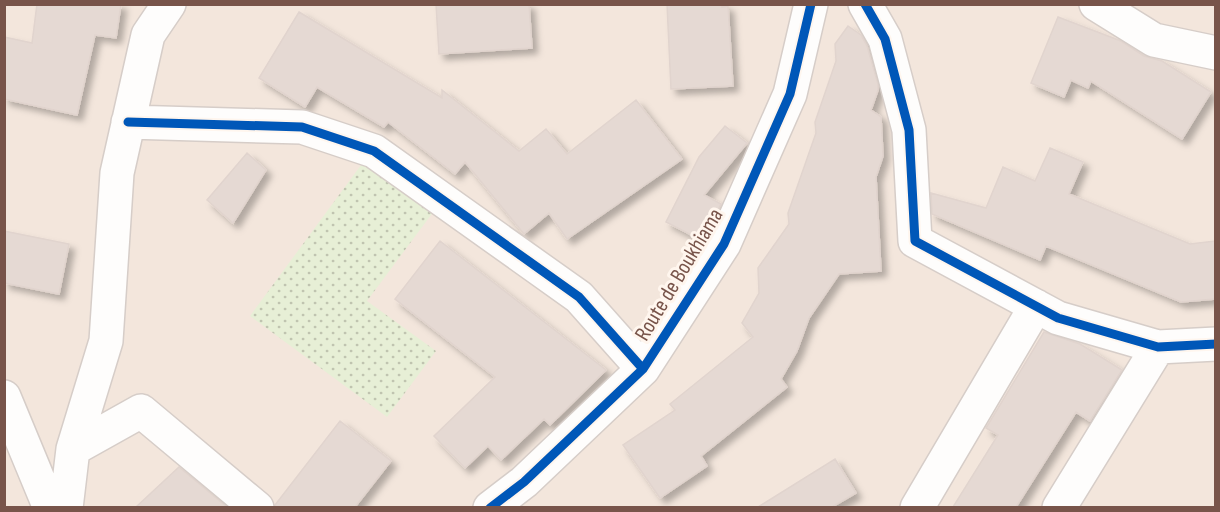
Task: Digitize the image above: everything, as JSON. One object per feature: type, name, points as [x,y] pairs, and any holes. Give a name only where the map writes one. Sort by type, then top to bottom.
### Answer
[{"type":"street","points":[[66,507],[73,449],[106,341],[117,173],[148,35],[169,4]]},
{"type":"street","name":"Route de Boukhiama","points":[[490,507],[524,482],[643,369],[724,244],[789,94],[811,4]]},
{"type":"street","points":[[865,4],[885,39],[909,130],[915,241],[1058,318],[1158,347],[1215,344]]},
{"type":"street","points":[[1096,4],[1154,40],[1215,53]]},
{"type":"street","points":[[128,122],[302,127],[374,151],[579,297],[643,369]]},
{"type":"street","points":[[917,507],[1036,306]]},
{"type":"street","points":[[1059,507],[1158,347]]},
{"type":"street","points":[[4,397],[50,507]]},
{"type":"street","points":[[73,449],[141,411],[256,507]]},
{"type":"shaded area","points":[[5,5],[1215,5],[1215,507],[5,507]]},
{"type":"green space","points":[[364,161],[434,211],[367,301],[436,351],[387,417],[250,316]]},
{"type":"building","points":[[37,4],[121,4],[116,38],[95,35],[77,115],[4,99],[4,37],[32,43]]},
{"type":"building","points":[[436,4],[529,4],[532,48],[439,54]]},
{"type":"building","points":[[667,4],[722,4],[722,7],[728,6],[733,86],[671,89]]},
{"type":"building","points":[[299,12],[442,98],[442,90],[519,151],[546,129],[567,154],[636,100],[682,159],[567,239],[549,213],[524,234],[465,162],[455,174],[388,122],[384,127],[317,87],[305,107],[259,78]]},
{"type":"building","points":[[1058,17],[1121,41],[1144,56],[1162,61],[1211,92],[1182,139],[1091,81],[1088,88],[1071,80],[1064,97],[1031,83]]},
{"type":"building","points":[[848,26],[861,35],[867,46],[878,84],[871,110],[881,117],[883,156],[876,177],[881,271],[839,274],[809,318],[797,351],[781,379],[787,387],[701,456],[707,466],[660,498],[623,445],[675,410],[670,404],[753,337],[742,323],[759,293],[758,268],[789,224],[788,213],[816,133],[815,122],[836,61],[835,44]]},
{"type":"building","points":[[725,126],[747,143],[704,195],[721,204],[703,241],[666,222],[699,157]]},
{"type":"building","points":[[1050,148],[1083,162],[1069,194],[1190,244],[1215,241],[1215,299],[1181,302],[1046,246],[1040,260],[932,214],[931,193],[986,208],[1003,167],[1035,181]]},
{"type":"building","points":[[247,153],[266,170],[233,223],[207,200]]},
{"type":"building","points":[[4,231],[69,244],[59,294],[4,283]]},
{"type":"building","points":[[440,241],[606,370],[550,425],[544,419],[501,460],[488,446],[465,468],[434,436],[495,377],[395,299]]},
{"type":"building","points":[[1044,332],[1080,344],[1122,370],[1090,421],[1076,412],[1016,507],[953,507],[998,435],[986,428]]},
{"type":"building","points":[[340,421],[391,461],[355,507],[275,507],[275,505]]},
{"type":"building","points":[[835,459],[856,493],[832,507],[758,507]]},
{"type":"building","points":[[179,467],[227,507],[136,507]]},
{"type":"cycle path","points":[[490,508],[524,482],[643,369],[724,244],[790,94],[811,4]]},
{"type":"cycle path","points":[[865,4],[885,39],[909,130],[915,241],[1058,318],[1158,347],[1216,344]]},
{"type":"cycle path","points":[[128,122],[302,127],[374,151],[579,297],[643,369]]}]
